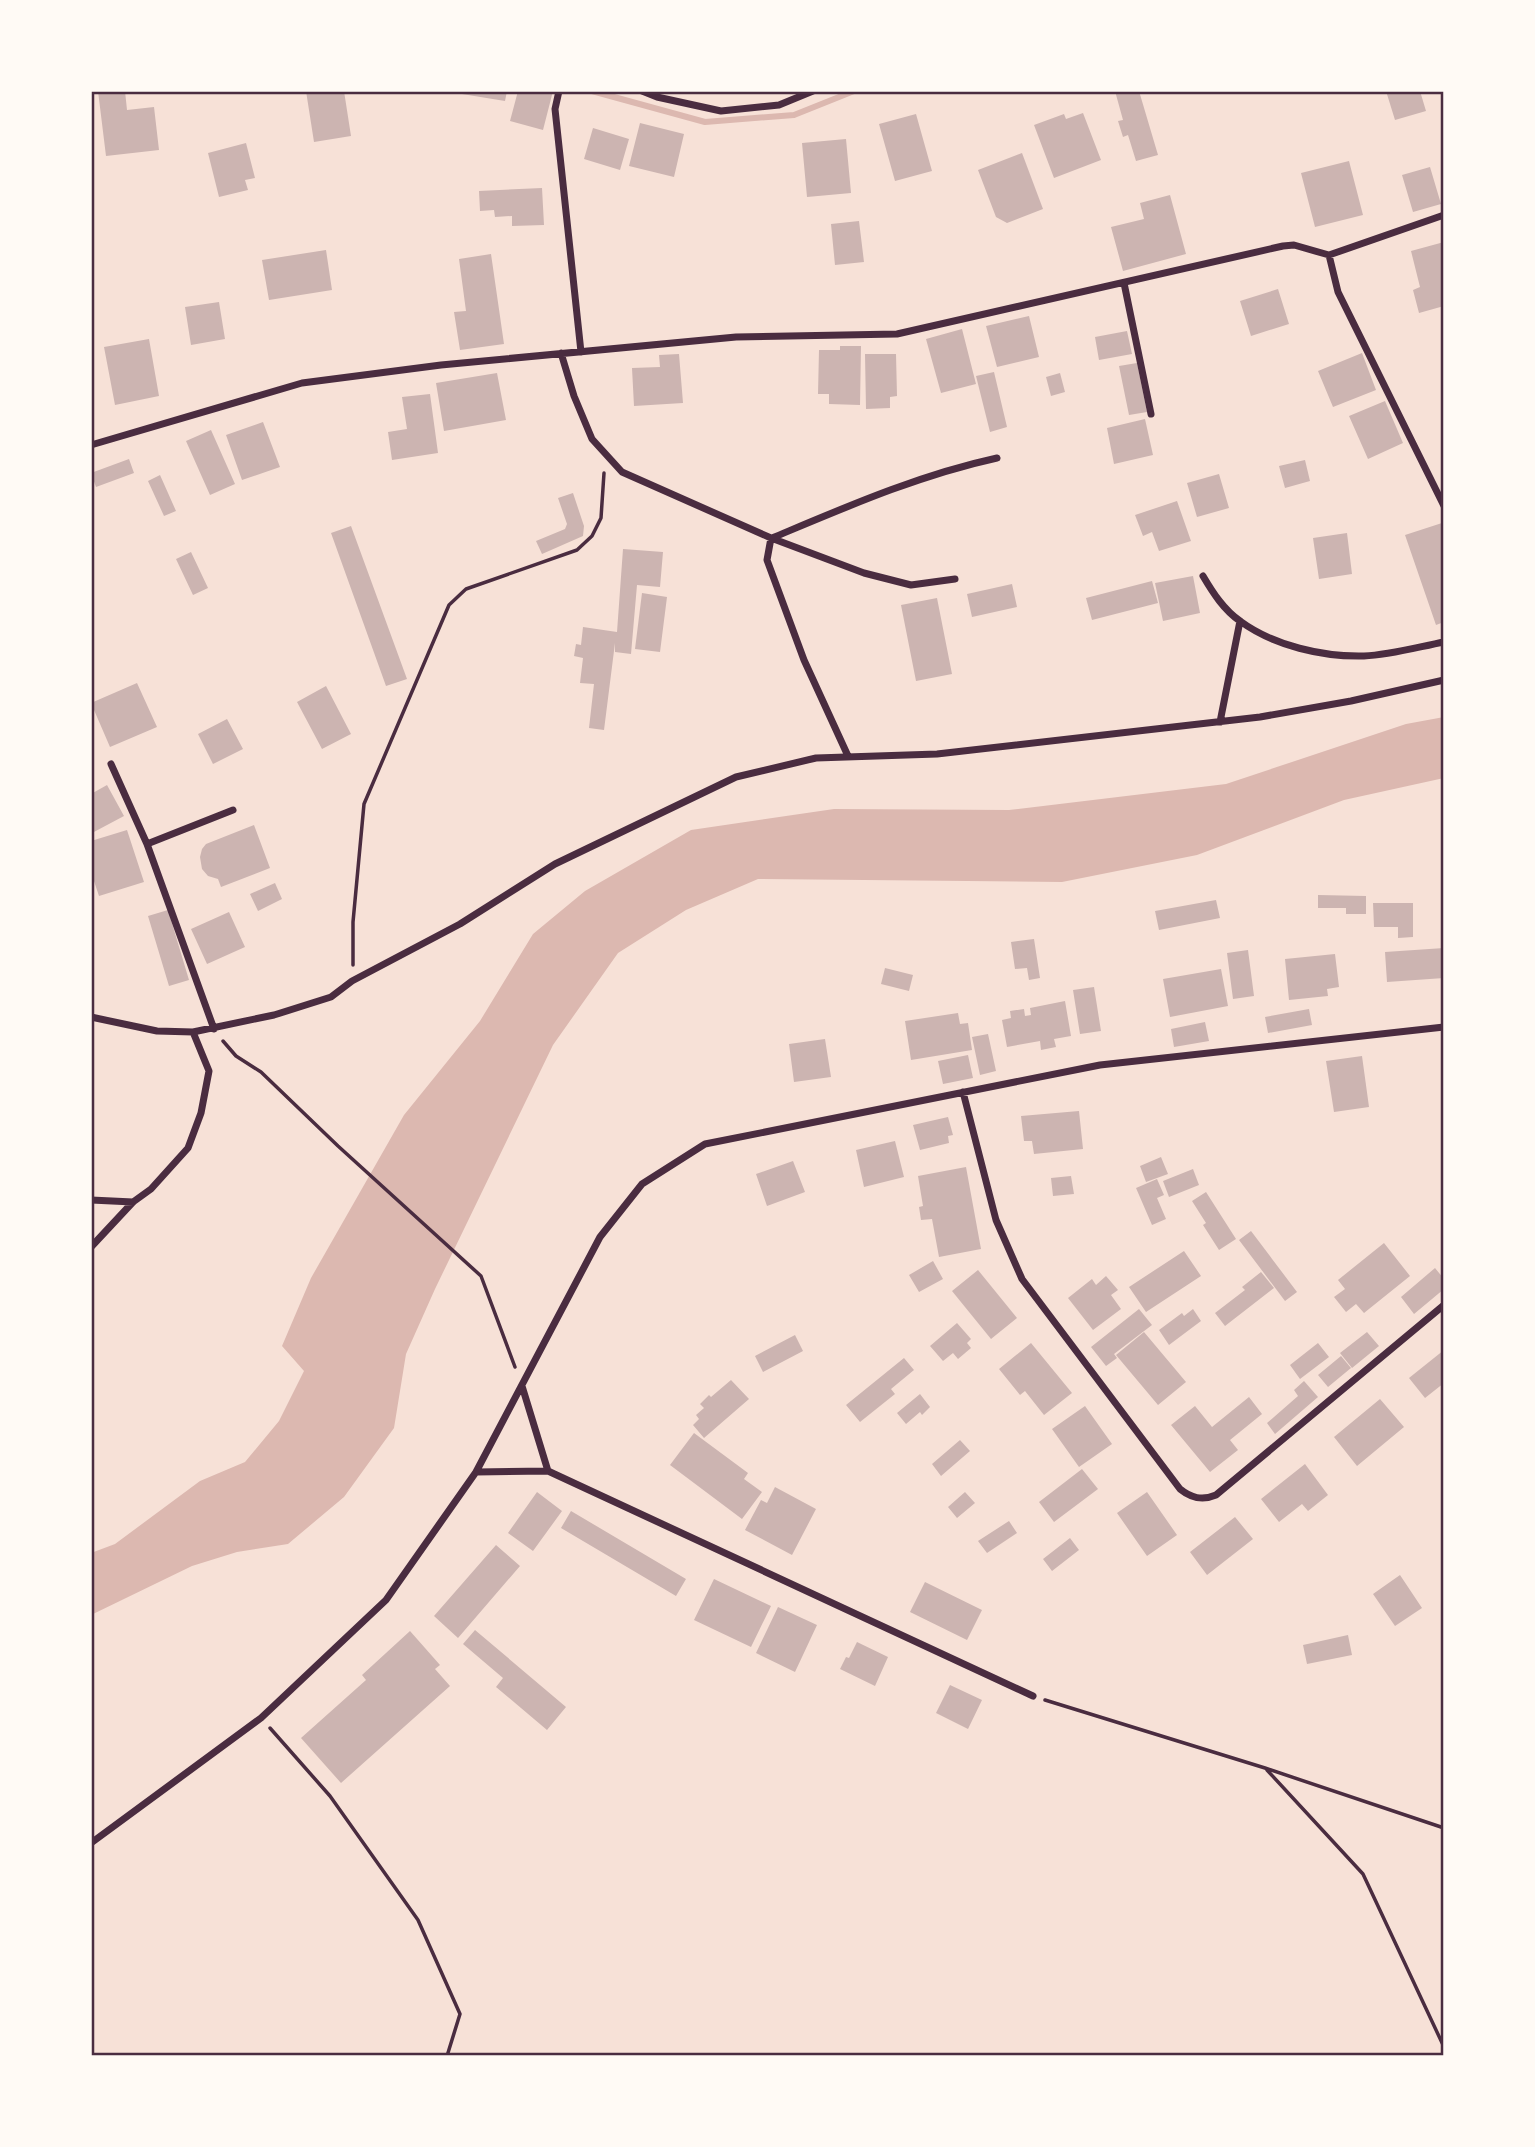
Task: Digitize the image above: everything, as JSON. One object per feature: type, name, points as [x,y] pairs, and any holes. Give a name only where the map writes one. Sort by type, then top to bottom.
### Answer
[{"type":"street","points":[[559,91],[555,109],[582,352]]},
{"type":"street","points":[[642,91],[657,97],[721,111],[779,105],[813,91]]},
{"type":"street","points":[[91,445],[302,383],[561,353],[736,337],[897,334],[1283,246],[1294,245],[1329,255],[1444,215]]},
{"type":"street","points":[[1329,255],[1338,292],[1444,506]]},
{"type":"street","points":[[1124,283],[1151,414]]},
{"type":"street","points":[[561,353],[574,396],[592,439],[622,472],[771,538],[864,573],[911,585],[955,579]]},
{"type":"street","points":[[771,538],[912,481],[954,467],[997,458]]},
{"type":"street","points":[[771,538],[767,560],[804,660],[848,756]]},
{"type":"street","points":[[1203,576],[1216,597],[1240,621],[1276,640],[1337,655],[1366,656],[1444,642]]},
{"type":"street","points":[[1220,722],[1240,621]]},
{"type":"street","points":[[91,1017],[157,1031],[193,1032],[274,1015],[331,998],[352,981],[460,924],[555,864],[736,776],[816,758],[937,754],[1260,717],[1351,701],[1444,680]]},
{"type":"street","points":[[111,764],[147,845],[214,1029]]},
{"type":"street","points":[[147,845],[233,810]]},
{"type":"street","points":[[91,1843],[261,1718],[386,1600],[476,1472],[600,1237],[642,1184],[705,1144],[1100,1065],[1444,1027]]},
{"type":"street","points":[[91,1247],[133,1202],[151,1189],[188,1148],[201,1113],[209,1071],[193,1032]]},
{"type":"street","points":[[963,1092],[996,1220],[1022,1279],[1180,1489],[1188,1495],[1200,1499],[1216,1495],[1444,1306]]},
{"type":"street","points":[[91,1200],[133,1202]]},
{"type":"street","points":[[522,1385],[548,1471]]},
{"type":"street","points":[[476,1472],[548,1471],[1033,1696]]},
{"type":"path","points":[[352,981],[353,922],[364,804],[449,605],[466,589],[576,550],[592,536],[601,518],[606,456]]},
{"type":"path","points":[[214,1029],[236,1056],[261,1072],[481,1276],[522,1385]]},
{"type":"path","points":[[1033,1696],[1265,1768],[1444,1828]]},
{"type":"path","points":[[261,1718],[330,1796],[418,1920],[460,2014],[447,2056]]},
{"type":"path","points":[[1265,1768],[1363,1874],[1444,2047]]},
{"type":"shaded area","points":[[1444,717],[1444,778],[1344,800],[1197,855],[1062,882],[758,879],[686,910],[618,953],[553,1045],[406,1354],[394,1428],[344,1497],[288,1544],[237,1552],[192,1566],[91,1615],[91,1553],[115,1544],[200,1481],[245,1462],[279,1421],[304,1371],[282,1346],[311,1278],[404,1115],[480,1021],[533,934],[585,891],[691,830],[834,809],[1009,810],[1226,784],[1406,724]]},
{"type":"building","points":[[98,91],[125,91],[127,110],[154,107],[159,150],[106,156]]},
{"type":"building","points":[[306,91],[344,91],[351,136],[314,142]]},
{"type":"building","points":[[463,91],[507,91],[505,101],[462,94]]},
{"type":"building","points":[[518,91],[553,91],[543,130],[510,121]]},
{"type":"building","points":[[1115,91],[1139,91],[1158,155],[1136,161],[1128,135],[1123,137],[1118,121],[1123,120]]},
{"type":"building","points":[[1386,91],[1420,91],[1426,111],[1395,120]]},
{"type":"building","points":[[1083,113],[1101,160],[1054,178],[1034,125],[1064,114],[1066,119]]},
{"type":"building","points":[[916,114],[932,171],[895,181],[879,124]]},
{"type":"building","points":[[640,123],[684,134],[674,177],[629,166]]},
{"type":"building","points":[[593,128],[629,139],[620,170],[584,159]]},
{"type":"building","points":[[846,139],[851,193],[807,197],[802,143]]},
{"type":"building","points":[[246,143],[255,178],[245,180],[248,190],[219,197],[208,153]]},
{"type":"building","points":[[1022,153],[1043,209],[1007,223],[996,217],[978,170]]},
{"type":"building","points":[[1349,161],[1363,215],[1315,227],[1301,173]]},
{"type":"building","points":[[1430,167],[1441,204],[1413,212],[1402,175]]},
{"type":"building","points":[[542,188],[544,225],[512,226],[512,216],[495,217],[494,210],[480,211],[479,191]]},
{"type":"building","points":[[1170,195],[1186,254],[1123,271],[1111,227],[1144,219],[1140,203]]},
{"type":"building","points":[[859,221],[864,262],[835,265],[831,224]]},
{"type":"building","points":[[1444,242],[1444,306],[1419,313],[1413,290],[1420,287],[1411,251]]},
{"type":"building","points":[[326,250],[332,290],[269,300],[262,260]]},
{"type":"building","points":[[491,254],[504,344],[460,350],[454,312],[466,311],[459,259]]},
{"type":"building","points":[[1278,289],[1289,324],[1251,336],[1240,301]]},
{"type":"building","points":[[219,302],[225,339],[191,345],[185,307]]},
{"type":"building","points":[[1029,316],[1039,357],[997,367],[986,326]]},
{"type":"building","points":[[962,329],[976,384],[941,393],[926,339]]},
{"type":"building","points":[[1127,331],[1132,354],[1099,360],[1095,337]]},
{"type":"building","points":[[149,339],[159,396],[115,405],[104,347]]},
{"type":"building","points":[[840,346],[861,346],[860,405],[829,404],[829,394],[818,394],[819,350],[840,350]]},
{"type":"building","points":[[1362,353],[1376,390],[1333,407],[1318,371]]},
{"type":"building","points":[[679,354],[683,403],[634,406],[632,368],[660,367],[659,355]]},
{"type":"building","points":[[865,354],[896,354],[897,396],[890,397],[890,408],[866,409]]},
{"type":"building","points":[[1137,363],[1147,412],[1129,415],[1119,366]]},
{"type":"building","points":[[994,372],[1007,427],[990,432],[976,376]]},
{"type":"building","points":[[497,373],[506,420],[444,431],[436,383]]},
{"type":"building","points":[[1060,373],[1065,392],[1051,396],[1046,377]]},
{"type":"building","points":[[430,394],[438,453],[392,460],[388,432],[407,429],[402,397]]},
{"type":"building","points":[[1385,401],[1403,443],[1368,459],[1349,416]]},
{"type":"building","points":[[1145,419],[1153,455],[1114,464],[1107,428]]},
{"type":"building","points":[[263,422],[280,467],[242,480],[226,435]]},
{"type":"building","points":[[211,430],[235,484],[210,495],[186,441]]},
{"type":"building","points":[[129,459],[134,473],[96,487],[91,473]]},
{"type":"building","points":[[1305,460],[1310,481],[1285,488],[1279,466]]},
{"type":"building","points":[[1219,474],[1229,508],[1197,517],[1187,483]]},
{"type":"building","points":[[160,475],[176,511],[164,516],[148,481]]},
{"type":"building","points":[[573,493],[584,526],[583,536],[542,554],[536,541],[565,529],[567,524],[558,498]]},
{"type":"building","points":[[1177,501],[1191,541],[1159,551],[1152,532],[1143,536],[1135,515]]},
{"type":"building","points":[[1442,523],[1444,622],[1436,625],[1405,535]]},
{"type":"building","points":[[351,526],[407,679],[386,686],[331,533]]},
{"type":"building","points":[[1347,533],[1352,574],[1319,579],[1313,538]]},
{"type":"building","points":[[623,549],[663,552],[660,587],[637,585],[631,654],[615,652],[615,643],[604,730],[589,728],[594,684],[580,683],[583,658],[574,656],[576,644],[581,645],[583,627],[617,632]]},
{"type":"building","points":[[191,552],[208,588],[193,595],[176,559]]},
{"type":"building","points":[[1193,576],[1200,613],[1163,621],[1155,583]]},
{"type":"building","points":[[1152,581],[1158,603],[1092,620],[1086,598]]},
{"type":"building","points":[[1012,584],[1017,607],[972,617],[967,594]]},
{"type":"building","points":[[642,593],[667,597],[660,652],[635,649]]},
{"type":"building","points":[[937,598],[952,674],[916,681],[901,605]]},
{"type":"building","points":[[137,683],[157,727],[110,747],[91,703]]},
{"type":"building","points":[[326,686],[351,734],[322,749],[297,702]]},
{"type":"building","points":[[227,719],[243,749],[213,764],[198,734]]},
{"type":"building","points":[[107,785],[124,816],[92,833],[91,794]]},
{"type":"building","points":[[254,825],[270,868],[221,887],[218,879],[208,876],[202,869],[202,849],[206,844]]},
{"type":"building","points":[[127,830],[144,882],[99,896],[91,872],[91,841]]},
{"type":"building","points":[[275,883],[282,899],[258,911],[250,894]]},
{"type":"building","points":[[1318,895],[1366,896],[1366,914],[1346,914],[1346,908],[1318,908]]},
{"type":"building","points":[[1216,900],[1220,918],[1159,930],[1155,911]]},
{"type":"building","points":[[1373,903],[1413,903],[1413,937],[1398,938],[1398,927],[1374,927]]},
{"type":"building","points":[[168,910],[189,980],[169,986],[148,916]]},
{"type":"building","points":[[229,912],[245,947],[207,964],[191,929]]},
{"type":"building","points":[[1034,939],[1040,978],[1029,980],[1027,968],[1015,969],[1011,942]]},
{"type":"building","points":[[1444,948],[1444,978],[1387,982],[1385,952]]},
{"type":"building","points":[[1248,950],[1254,996],[1233,999],[1227,953]]},
{"type":"building","points":[[1335,954],[1339,987],[1327,989],[1328,996],[1289,1000],[1285,959]]},
{"type":"building","points":[[885,968],[913,975],[909,991],[881,984]]},
{"type":"building","points":[[1221,969],[1228,1006],[1170,1017],[1163,979]]},
{"type":"building","points":[[1094,987],[1101,1031],[1080,1034],[1073,990]]},
{"type":"building","points":[[1065,1001],[1071,1036],[1054,1039],[1056,1047],[1041,1050],[1040,1041],[1007,1047],[1002,1020],[1011,1018],[1010,1011],[1024,1009],[1025,1016],[1031,1015],[1030,1008]]},
{"type":"building","points":[[1309,1009],[1312,1025],[1268,1033],[1265,1017]]},
{"type":"building","points":[[958,1013],[960,1024],[968,1023],[972,1050],[911,1060],[905,1021]]},
{"type":"building","points":[[1205,1022],[1209,1041],[1174,1047],[1171,1029]]},
{"type":"building","points":[[988,1034],[996,1071],[980,1075],[972,1037]]},
{"type":"building","points":[[825,1039],[831,1077],[794,1082],[789,1044]]},
{"type":"building","points":[[968,1055],[973,1078],[943,1084],[938,1061]]},
{"type":"building","points":[[1362,1056],[1369,1107],[1334,1112],[1326,1061]]},
{"type":"building","points":[[1079,1111],[1083,1149],[1034,1154],[1032,1141],[1024,1141],[1021,1116]]},
{"type":"building","points":[[948,1117],[953,1135],[948,1136],[949,1143],[920,1150],[913,1125]]},
{"type":"building","points":[[895,1141],[904,1177],[864,1187],[856,1150]]},
{"type":"building","points":[[1161,1157],[1168,1174],[1146,1182],[1140,1166]]},
{"type":"building","points":[[793,1161],[805,1192],[767,1206],[756,1174]]},
{"type":"building","points":[[966,1167],[981,1249],[939,1257],[932,1219],[921,1220],[919,1207],[923,1206],[918,1176]]},
{"type":"building","points":[[1193,1169],[1199,1185],[1169,1197],[1163,1181]]},
{"type":"building","points":[[1071,1176],[1074,1194],[1053,1196],[1051,1178]]},
{"type":"building","points":[[1157,1179],[1164,1195],[1157,1198],[1166,1219],[1152,1225],[1136,1188]]},
{"type":"building","points":[[1206,1192],[1236,1239],[1219,1250],[1192,1201]]},
{"type":"building","points":[[1251,1231],[1297,1292],[1285,1301],[1239,1240]]},
{"type":"building","points":[[1384,1243],[1410,1276],[1364,1313],[1356,1304],[1346,1312],[1334,1297],[1345,1289],[1338,1280]]},
{"type":"building","points":[[1184,1251],[1201,1276],[1146,1312],[1129,1287]]},
{"type":"building","points":[[933,1261],[943,1279],[919,1292],[909,1275]]},
{"type":"building","points":[[1435,1268],[1444,1279],[1444,1289],[1414,1314],[1401,1297]]},
{"type":"building","points":[[978,1270],[1017,1318],[991,1339],[952,1291]]},
{"type":"building","points":[[1261,1272],[1274,1288],[1225,1326],[1215,1313],[1245,1290],[1242,1287]]},
{"type":"building","points":[[1106,1276],[1118,1290],[1111,1295],[1121,1309],[1093,1330],[1068,1298],[1092,1279],[1096,1285]]},
{"type":"building","points":[[1139,1309],[1152,1325],[1114,1354],[1117,1358],[1106,1366],[1091,1347]]},
{"type":"building","points":[[1193,1309],[1201,1321],[1169,1345],[1159,1330],[1182,1313],[1184,1316]]},
{"type":"building","points":[[957,1323],[971,1339],[967,1343],[971,1348],[958,1359],[953,1353],[943,1361],[930,1346]]},
{"type":"building","points":[[1144,1332],[1186,1382],[1158,1405],[1116,1355]]},
{"type":"building","points":[[1367,1332],[1379,1346],[1352,1368],[1340,1353]]},
{"type":"building","points":[[795,1335],[803,1351],[763,1372],[755,1356]]},
{"type":"building","points":[[1031,1343],[1072,1393],[1044,1415],[1025,1391],[1020,1395],[999,1369]]},
{"type":"building","points":[[1318,1343],[1329,1357],[1300,1379],[1290,1365]]},
{"type":"building","points":[[1444,1350],[1444,1383],[1425,1398],[1409,1378]]},
{"type":"building","points":[[1341,1356],[1351,1368],[1328,1387],[1318,1375]]},
{"type":"building","points":[[904,1358],[914,1370],[891,1389],[895,1394],[860,1422],[846,1405]]},
{"type":"building","points":[[731,1380],[749,1399],[704,1438],[693,1425],[699,1419],[696,1415],[704,1408],[700,1404]]},
{"type":"building","points":[[1304,1381],[1318,1397],[1275,1434],[1267,1423],[1298,1396],[1294,1390]]},
{"type":"building","points":[[920,1394],[930,1407],[906,1424],[897,1413]]},
{"type":"building","points":[[1249,1397],[1262,1414],[1230,1440],[1238,1450],[1210,1472],[1171,1425],[1195,1406],[1212,1427]]},
{"type":"building","points":[[1380,1399],[1404,1427],[1357,1466],[1334,1437]]},
{"type":"building","points":[[1085,1406],[1112,1444],[1079,1467],[1052,1429]]},
{"type":"building","points":[[694,1433],[748,1473],[744,1479],[762,1492],[742,1519],[670,1465]]},
{"type":"building","points":[[960,1440],[970,1451],[941,1476],[932,1464]]},
{"type":"building","points":[[1305,1464],[1328,1495],[1308,1511],[1302,1504],[1279,1522],[1261,1499]]},
{"type":"building","points":[[1082,1469],[1098,1489],[1054,1522],[1039,1502]]},
{"type":"building","points":[[775,1487],[816,1509],[792,1555],[745,1530],[761,1500],[767,1503]]},
{"type":"building","points":[[537,1492],[562,1511],[533,1551],[508,1533]]},
{"type":"building","points":[[965,1492],[975,1503],[957,1518],[948,1507]]},
{"type":"building","points":[[1147,1492],[1177,1535],[1147,1556],[1117,1513]]},
{"type":"building","points":[[571,1511],[686,1579],[676,1596],[561,1528]]},
{"type":"building","points":[[1235,1517],[1253,1539],[1207,1575],[1190,1552]]},
{"type":"building","points":[[1009,1521],[1017,1533],[987,1553],[978,1541]]},
{"type":"building","points":[[1070,1538],[1079,1550],[1052,1571],[1043,1559]]},
{"type":"building","points":[[496,1545],[520,1566],[458,1638],[434,1616]]},
{"type":"building","points":[[1400,1575],[1422,1608],[1395,1626],[1373,1594]]},
{"type":"building","points":[[714,1579],[771,1606],[751,1647],[694,1620]]},
{"type":"building","points":[[925,1582],[982,1610],[967,1640],[910,1612]]},
{"type":"building","points":[[778,1607],[817,1625],[795,1672],[756,1653]]},
{"type":"building","points":[[475,1630],[566,1707],[547,1730],[496,1687],[503,1678],[463,1644]]},
{"type":"building","points":[[410,1631],[440,1665],[435,1669],[450,1686],[341,1783],[301,1738],[366,1680],[362,1675]]},
{"type":"building","points":[[1348,1635],[1352,1655],[1307,1664],[1303,1645]]},
{"type":"building","points":[[857,1642],[888,1657],[875,1686],[840,1669]]},
{"type":"building","points":[[950,1685],[982,1700],[968,1729],[936,1713]]},
{"type":"waterway","points":[[592,91],[705,122],[794,115],[854,91]]}]
